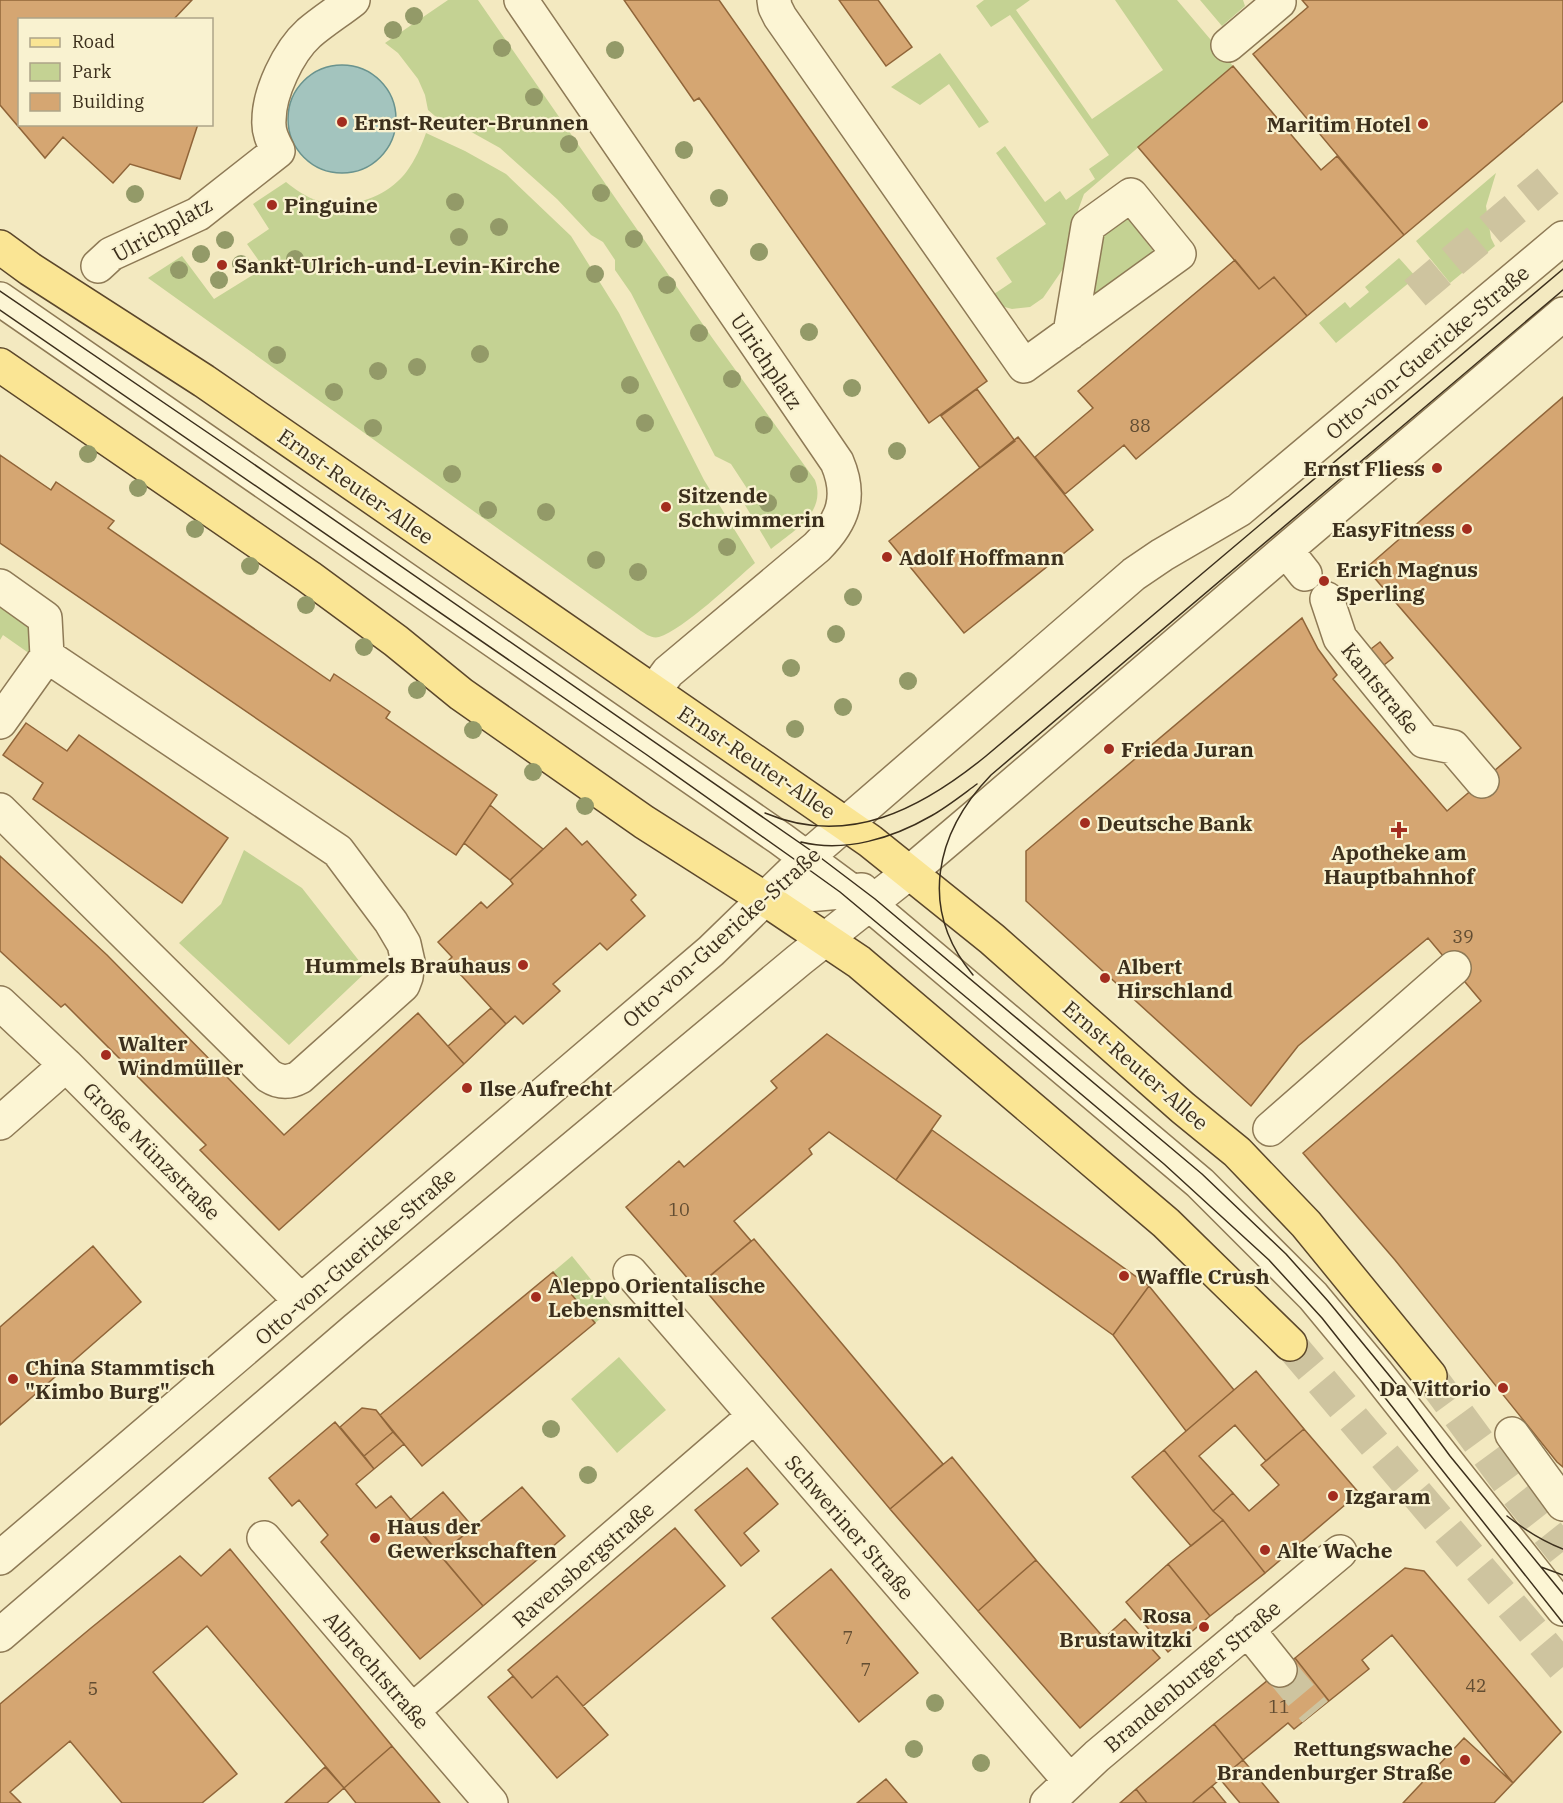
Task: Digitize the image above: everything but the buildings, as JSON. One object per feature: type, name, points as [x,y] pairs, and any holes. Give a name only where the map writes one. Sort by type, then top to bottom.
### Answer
[{"type":"main road","name":"Ernst-Reuter-Allee","points":[[0,247],[30,269],[195,375],[846,823],[910,872],[992,939],[1183,1108],[1237,1152],[1306,1224],[1430,1376]]},
{"type":"main road","points":[[0,365],[309,577],[396,641],[461,694],[644,822],[859,962],[1166,1223],[1290,1344]]},
{"type":"street","name":"Ulrichplatz","points":[[98,266],[111,254],[198,214],[278,151],[272,140],[269,121],[279,79],[296,49],[308,34],[353,0]]},
{"type":"street","name":"Ulrichplatz","points":[[521,0],[837,462],[845,489],[844,503],[828,537],[668,672],[654,691]]},
{"type":"street","points":[[774,0],[780,17],[1024,366],[1070,333]]},
{"type":"street","points":[[1228,45],[1280,2],[1278,0]]},
{"type":"street","name":"Otto-von-Guericke-Straße","points":[[0,1558],[711,951],[846,823],[1134,574],[1239,510],[1563,238]]},
{"type":"street","points":[[0,299],[808,858],[860,897],[1200,1183],[1313,1296],[1377,1372],[1563,1609]]},
{"type":"street","points":[[0,1635],[356,1329],[826,939],[860,897],[910,872],[1296,562],[1563,314]]},
{"type":"street","points":[[0,586],[45,618],[47,656],[0,722]]},
{"type":"street","name":"Kantstraße","points":[[1327,599],[1340,638],[1424,741],[1453,747],[1482,781]]},
{"type":"street","points":[[0,810],[269,1076],[276,1080],[293,1081],[300,1077],[403,985],[408,962],[404,944],[338,851],[47,656]]},
{"type":"street","points":[[765,899],[860,897]]},
{"type":"street","points":[[1270,1129],[1454,968]]},
{"type":"street","name":"Große Münzstraße","points":[[0,1003],[66,1065],[301,1301]]},
{"type":"street","points":[[0,1123],[66,1065]]},
{"type":"street","name":"Schweriner Straße","points":[[630,1272],[754,1416],[1058,1792]]},
{"type":"street","name":"Ravensbergstraße","points":[[412,1711],[754,1416]]},
{"type":"street","points":[[1512,1434],[1563,1504]]},
{"type":"street","name":"Albrechtstraße","points":[[264,1538],[491,1803]]},
{"type":"street","name":"Brandenburger Straße","points":[[1058,1792],[1097,1756],[1340,1552]]},
{"type":"street","points":[[1247,1629],[1280,1670]]},
{"type":"green space","points":[[448,0],[478,0],[713,339],[815,480],[817,492],[812,512],[798,528],[771,549],[745,505],[748,490],[731,464],[715,456],[631,293],[615,270],[615,260],[603,242],[591,235],[557,199],[500,148],[457,124],[435,116],[428,110],[418,79],[398,53],[385,43]]},
{"type":"green space","points":[[984,0],[1030,0],[1016,10],[1092,119],[1163,70],[1115,0],[1177,0],[1233,66],[1084,194],[1076,216],[1065,266],[1043,298],[1030,307],[1012,309],[997,305],[991,296],[1012,282],[996,258],[1046,224],[996,153],[1005,146],[1045,202],[1060,191],[1066,200],[1095,179],[1089,169],[1109,155],[1010,15],[991,27],[976,6]]},
{"type":"green space","points":[[1200,0],[1243,0],[1245,6],[1222,26]]},
{"type":"green space","points":[[940,53],[989,122],[979,128],[949,84],[920,105],[891,87]]},
{"type":"green space","points":[[426,133],[506,174],[571,236],[619,313],[704,480],[755,563],[708,604],[669,633],[654,637],[641,631],[148,278],[182,256],[214,299],[264,268],[247,244],[269,229],[253,204],[286,182],[309,197],[330,204],[367,200],[389,188],[407,171]]},
{"type":"green space","points":[[1496,173],[1486,206],[1491,238],[1495,246],[1450,283],[1416,241]]},
{"type":"green space","points":[[1123,212],[1157,256],[1088,307],[1096,234]]},
{"type":"green space","points":[[1399,258],[1416,277],[1336,343],[1319,323],[1345,302],[1350,308],[1369,292],[1365,287]]},
{"type":"green space","points":[[0,604],[39,630],[33,656],[3,635],[0,640]]},
{"type":"green space","points":[[244,850],[302,888],[367,971],[289,1045],[179,943],[221,904]]},
{"type":"green space","points":[[572,1256],[614,1308],[595,1323],[553,1272]]},
{"type":"green space","points":[[619,1357],[666,1410],[617,1453],[571,1399]]},
{"type":"water","name":"Ernst-Reuter-Brunnen","points":[[342,65],[363,69],[380,81],[392,98],[396,119],[392,140],[380,157],[363,169],[342,173],[321,169],[304,157],[292,140],[288,119],[292,98],[304,81],[321,69]]},
{"type":"tunnel","points":[[1415,293],[1548,181]]},
{"type":"tunnel","points":[[1290,1344],[1563,1667]]},
{"type":"tunnel","points":[[1430,1376],[1510,1485],[1563,1552]]},
{"type":"tunnel","points":[[1280,1670],[1315,1712]]},
{"type":"tram line","points":[[765,813],[796,823],[825,826],[854,824],[882,818],[909,807],[961,775],[1563,269]]},
{"type":"tram line","points":[[973,975],[956,950],[945,924],[940,898],[940,872],[946,846],[957,821],[991,775],[1563,290]]},
{"type":"tram line","points":[[0,291],[813,852],[875,899],[1202,1174],[1286,1254],[1402,1391],[1450,1456],[1563,1594]]},
{"type":"tram line","points":[[0,310],[647,755],[801,864],[840,892],[979,1008],[1164,1164],[1269,1260],[1322,1318],[1563,1623]]},
{"type":"tram line","points":[[801,842],[835,846],[885,837],[931,816],[977,784]]},
{"type":"tram line","points":[[1507,1516],[1534,1535],[1563,1549]]},
{"type":"tram line","points":[[1541,1567],[1563,1575]]},
{"type":"place","name":"Ernst-Reuter-Brunnen","points":[[342,122]]},
{"type":"place","name":"Maritim Hotel","points":[[1423,124]]},
{"type":"place","name":"Pinguine","points":[[272,205]]},
{"type":"place","name":"Sankt-Ulrich-und-Levin-Kirche","points":[[222,265]]},
{"type":"place","name":"Ernst Fliess","points":[[1437,468]]},
{"type":"place","name":"Sitzende Schwimmerin","points":[[666,507]]},
{"type":"place","name":"EasyFitness","points":[[1467,529]]},
{"type":"place","name":"Adolf Hoffmann","points":[[887,557]]},
{"type":"place","name":"Erich Magnus Sperling","points":[[1324,581]]},
{"type":"place","name":"Frieda Juran","points":[[1109,749]]},
{"type":"place","name":"Deutsche Bank","points":[[1085,823]]},
{"type":"place","name":"Apotheke am Hauptbahnhof","points":[[1399,830]]},
{"type":"place","name":"Hummels Brauhaus","points":[[523,965]]},
{"type":"place","name":"Albert Hirschland","points":[[1105,978]]},
{"type":"place","name":"Walter Windmüller","points":[[106,1055]]},
{"type":"place","name":"Ilse Aufrecht","points":[[467,1088]]},
{"type":"place","name":"Waffle Crush","points":[[1124,1276]]},
{"type":"place","name":"Aleppo Orientalische Lebensmittel","points":[[536,1297]]},
{"type":"place","name":"China Stammtisch \"Kimbo Burg\"","points":[[13,1379]]},
{"type":"place","name":"Da Vittorio","points":[[1503,1388]]},
{"type":"place","name":"Izgaram","points":[[1333,1496]]},
{"type":"place","name":"Haus der Gewerkschaften","points":[[375,1538]]},
{"type":"place","name":"Alte Wache","points":[[1265,1550]]},
{"type":"place","name":"Rosa Brustawitzki","points":[[1204,1627]]},
{"type":"place","name":"Rettungswache Brandenburger Straße","points":[[1465,1760]]}]
